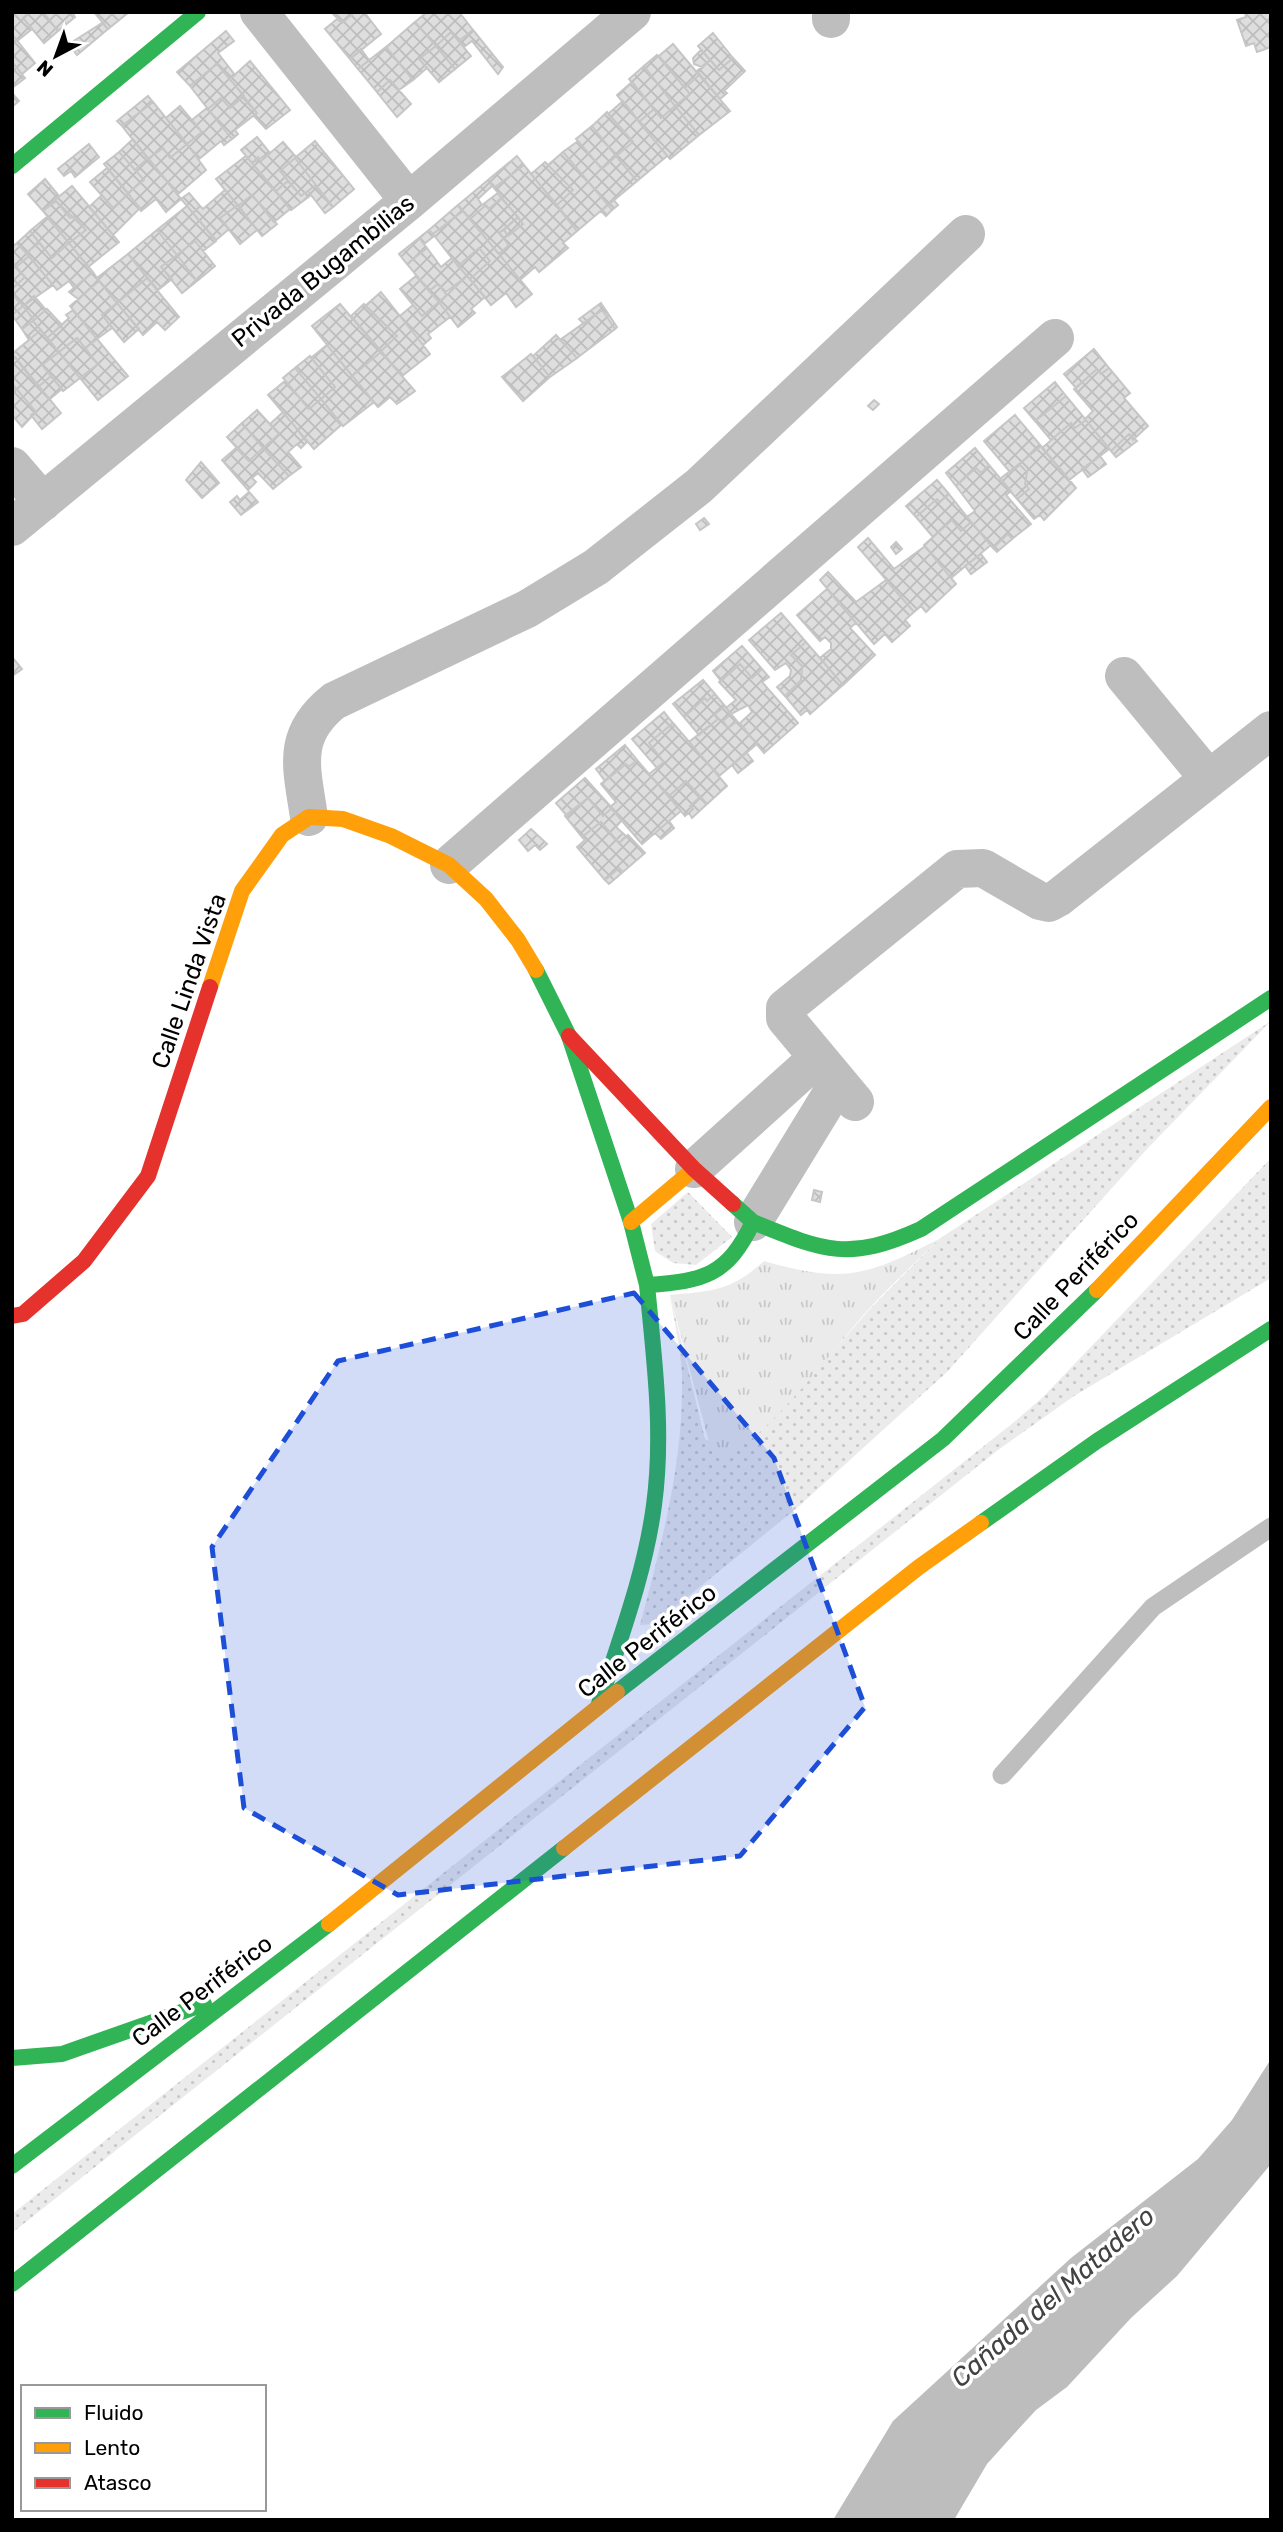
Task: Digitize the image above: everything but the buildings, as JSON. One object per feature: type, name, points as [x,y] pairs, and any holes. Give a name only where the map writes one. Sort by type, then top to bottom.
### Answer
[{"type":"main road","points":[[12,166],[198,12]]},
{"type":"main road","points":[[309,817],[343,819],[391,836],[449,865],[486,899],[518,940],[543,982],[569,1036],[631,1222],[647,1285],[658,1394],[654,1505],[631,1604],[598,1707]]},
{"type":"main road","name":"Calle Linda Vista","points":[[12,1316],[23,1314],[84,1261],[148,1176],[242,891],[282,835],[309,817]]},
{"type":"main road","points":[[569,1036],[694,1169],[753,1223],[815,1247],[840,1252],[862,1252],[886,1246],[921,1229],[1271,998]]},
{"type":"main road","name":"Calle Periférico","points":[[12,2166],[382,1884],[598,1707],[943,1439],[1066,1322],[1271,1107]]},
{"type":"main road","points":[[631,1222],[694,1169]]},
{"type":"main road","points":[[647,1285],[692,1282],[711,1276],[731,1263],[743,1247],[753,1223]]},
{"type":"main road","points":[[12,2284],[919,1567],[1097,1441],[1271,1329]]},
{"type":"main road","points":[[12,2057],[62,2054],[236,1993]]},
{"type":"street","points":[[259,12],[409,201]]},
{"type":"street","name":"Privada Bugambilias","points":[[12,527],[409,201],[632,12]]},
{"type":"street","points":[[309,817],[300,756],[306,732],[318,714],[334,701],[527,609],[596,567],[699,486],[965,234]]},
{"type":"street","points":[[449,865],[1055,338]]},
{"type":"street","points":[[12,466],[43,502]]},
{"type":"street","points":[[1124,676],[1209,779]]},
{"type":"street","points":[[837,1081],[785,1018],[785,1008],[957,869],[983,868],[1040,901],[1049,903],[1271,730]]},
{"type":"street","points":[[694,1169],[837,1081]]},
{"type":"street","points":[[753,1223],[837,1081]]},
{"type":"lane","points":[[1002,1775],[1153,1607],[1271,1527]]},
{"type":"highlighted area","points":[[634,1293],[774,1458],[865,1707],[740,1856],[398,1895],[244,1808],[212,1547],[338,1361]]},
{"type":"green space","points":[[1271,1021],[1147,1149],[947,1372],[798,1507],[654,1624],[640,1625],[670,1501],[682,1407],[679,1345],[670,1295],[705,1439],[733,1452],[786,1405],[868,1311],[939,1239]]},
{"type":"green space","points":[[1271,1158],[1271,1278],[1074,1396],[998,1450],[12,2233],[12,2214],[1013,1423],[1043,1397]]},
{"type":"green space","points":[[688,1192],[732,1237],[696,1265],[673,1263],[655,1251],[651,1224]]},
{"type":"green space","points":[[939,1239],[867,1311],[799,1391],[759,1432],[741,1447],[725,1455],[711,1450],[670,1295],[721,1288],[741,1278],[764,1261],[815,1272],[854,1272],[893,1261]]},
{"type":"water","name":"Cañada del Matadero","points":[[1271,2059],[1271,2164],[1177,2276],[1131,2318],[1067,2387],[1036,2410],[987,2464],[954,2520],[833,2520],[893,2421],[1071,2258],[1198,2159],[1232,2120]]},
{"type":"traffic: fast","points":[[12,166],[198,12]]},
{"type":"traffic: fast","points":[[536,970],[569,1036],[631,1222],[647,1285],[699,1278],[723,1265],[753,1222],[733,1204]]},
{"type":"traffic: fast","points":[[753,1222],[799,1240],[836,1249],[874,1246],[921,1229],[1271,998]]},
{"type":"traffic: fast","points":[[598,1707],[638,1582],[654,1505],[658,1423],[647,1285]]},
{"type":"traffic: fast","points":[[617,1692],[943,1439],[1097,1290]]},
{"type":"traffic: fast","points":[[981,1523],[1097,1441],[1271,1329]]},
{"type":"traffic: fast","points":[[12,2284],[564,1848]]},
{"type":"traffic: fast","points":[[12,2166],[329,1924]]},
{"type":"traffic: fast","points":[[12,2058],[62,2054],[204,2004]]},
{"type":"traffic: slow","points":[[210,987],[242,891],[282,835],[309,817],[343,819],[391,836],[449,865],[486,899],[518,940],[536,970]]},
{"type":"traffic: slow","points":[[1097,1290],[1271,1107]]},
{"type":"traffic: slow","points":[[631,1222],[694,1169]]},
{"type":"traffic: slow","points":[[564,1848],[919,1567],[981,1523]]},
{"type":"traffic: slow","points":[[329,1924],[617,1692]]},
{"type":"traffic: jam","points":[[12,1316],[23,1314],[84,1261],[148,1176],[210,987]]},
{"type":"traffic: jam","points":[[569,1036],[694,1169],[733,1204]]}]
